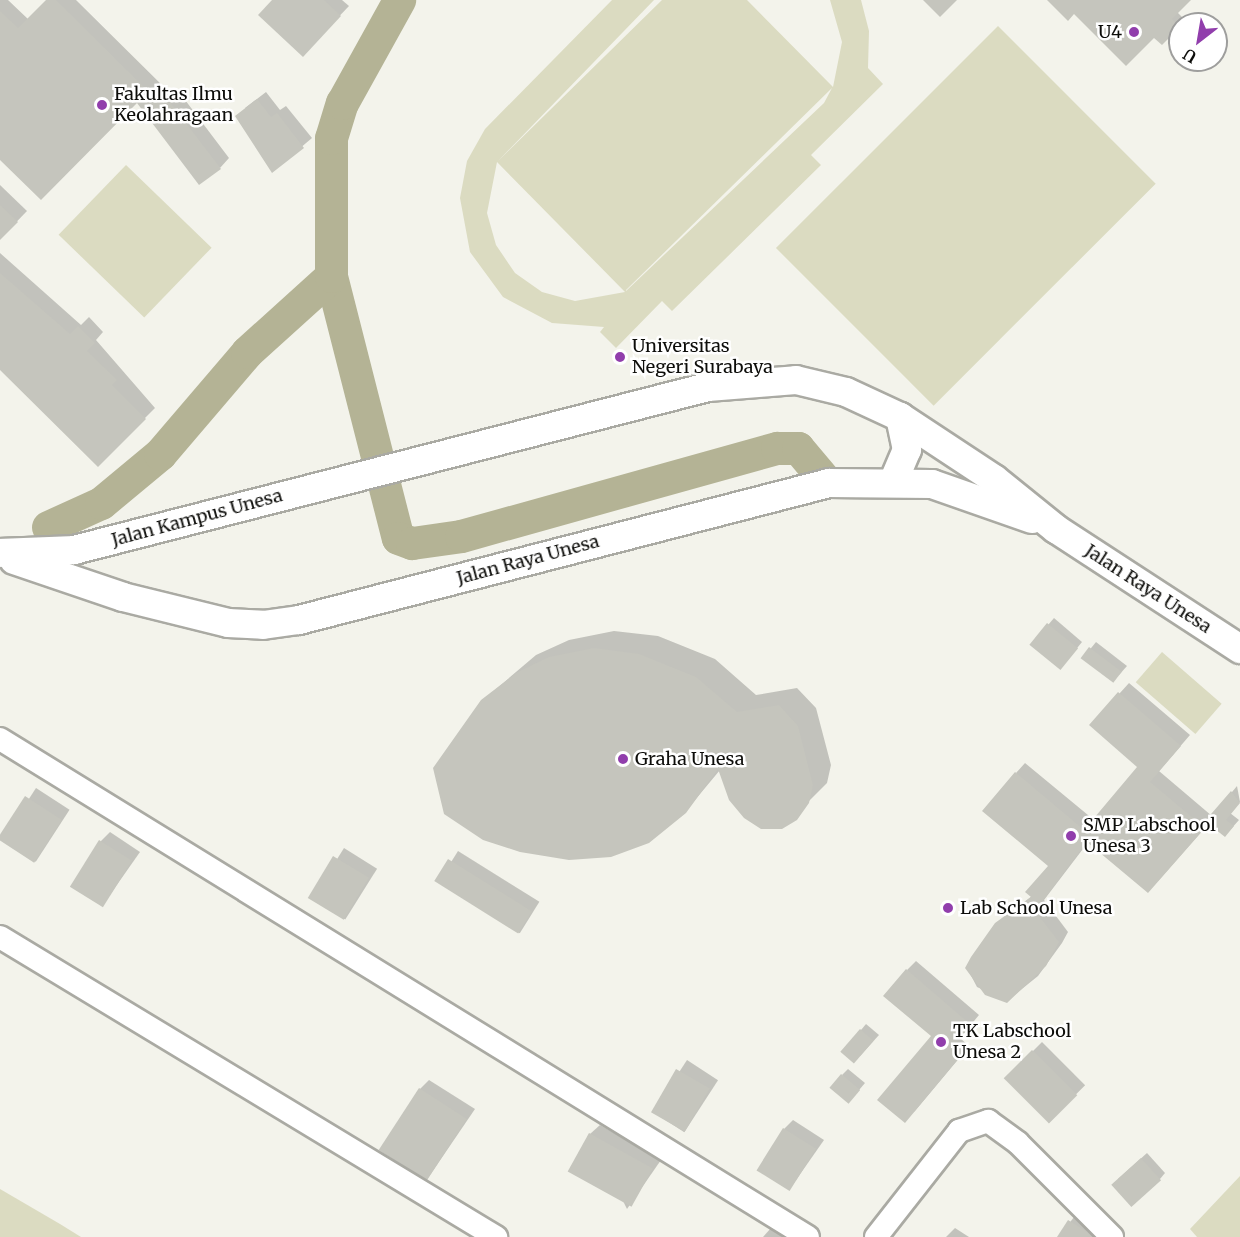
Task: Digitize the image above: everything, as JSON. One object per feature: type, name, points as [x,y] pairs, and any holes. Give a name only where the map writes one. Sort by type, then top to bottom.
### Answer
[{"type":"main road","name":"Jalan Raya Unesa","points":[[380,470],[748,381],[826,386],[900,417],[994,479],[1056,529],[1240,649]]},
{"type":"main road","points":[[894,480],[906,450],[900,417]]},
{"type":"main road","name":"Jalan Kampus Unesa","points":[[0,554],[74,550],[380,470]]},
{"type":"main road","name":"Jalan Raya Unesa","points":[[0,554],[123,597],[228,623],[299,620],[819,485],[894,480],[946,487],[1056,529]]},
{"type":"main road","points":[[120,538],[104,568],[123,597]]},
{"type":"street","points":[[0,739],[808,1237]]},
{"type":"street","points":[[0,937],[496,1237]]},
{"type":"street","points":[[876,1237],[959,1131],[978,1121],[999,1125],[1112,1237]]},
{"type":"green space","points":[[612,0],[654,0],[498,161],[662,0],[747,0],[833,87],[842,42],[830,0],[861,0],[869,31],[868,68],[883,84],[811,155],[821,165],[672,311],[662,301],[616,348],[600,332],[604,327],[552,323],[503,297],[470,252],[460,198],[467,161],[485,129]],"holes":[[[832,88],[824,103],[626,291],[626,290]],[[497,162],[625,292],[575,301],[542,292],[515,273],[496,245],[487,213]]]},
{"type":"green space","points":[[998,26],[1156,184],[934,406],[776,248]]},
{"type":"green space","points":[[126,165],[212,248],[144,317],[59,235]]},
{"type":"green space","points":[[1162,652],[1222,704],[1195,734],[1136,682]]},
{"type":"green space","points":[[1240,1176],[1240,1237],[1197,1237],[1190,1229]]},
{"type":"green space","points":[[0,1189],[60,1224],[81,1237],[0,1237]]},
{"type":"building","name":"Fakultas Ilmu Keolahragaan","points":[[46,0],[56,0],[159,102],[166,97],[221,169],[199,185],[137,103],[41,200],[0,160],[0,11],[18,28]]},
{"type":"building","points":[[272,0],[324,0],[341,16],[303,57],[258,15]]},
{"type":"building","points":[[923,0],[957,0],[940,17]]},
{"type":"building","name":"U4","points":[[1047,0],[1191,0],[1179,12],[1168,12],[1168,39],[1162,45],[1154,38],[1126,66],[1074,14],[1068,21]]},
{"type":"building","points":[[257,99],[271,117],[277,113],[304,148],[272,173],[235,116]]},
{"type":"building","points":[[0,205],[18,222],[0,240]]},
{"type":"building","points":[[0,273],[70,334],[78,326],[95,343],[87,351],[117,380],[112,385],[146,419],[98,467],[0,370]]},
{"type":"building","points":[[1047,623],[1078,648],[1060,670],[1029,645]]},
{"type":"building","points":[[1089,647],[1122,672],[1113,683],[1081,658]]},
{"type":"building","name":"Graha Unesa","points":[[594,648],[639,654],[696,677],[737,712],[779,705],[798,726],[813,785],[809,803],[797,820],[782,829],[761,829],[744,818],[729,800],[718,769],[686,813],[649,843],[611,857],[569,860],[520,852],[483,840],[444,814],[433,768],[481,700],[516,673],[549,657]]},
{"type":"building","points":[[1118,692],[1181,746],[1150,782],[1205,828],[1148,893],[1087,842],[1035,911],[1059,942],[1046,966],[1007,1003],[985,995],[965,968],[995,923],[1031,897],[1025,892],[1048,866],[982,811],[1015,772],[1084,830],[1137,767],[1089,725]]},
{"type":"building","points":[[1231,791],[1240,803],[1226,820],[1234,826],[1225,837],[1205,821]]},
{"type":"building","points":[[25,796],[62,820],[34,863],[0,841],[0,834]]},
{"type":"building","points":[[99,840],[132,861],[103,907],[70,887]]},
{"type":"building","points":[[333,856],[369,878],[344,920],[308,898]]},
{"type":"building","points":[[448,859],[532,911],[518,934],[434,881]]},
{"type":"building","name":"TK Labschool Unesa 2","points":[[906,969],[971,1025],[952,1048],[961,1056],[905,1123],[877,1100],[931,1036],[883,996]]},
{"type":"building","points":[[860,1029],[874,1041],[854,1063],[840,1052]]},
{"type":"building","points":[[1032,1050],[1077,1095],[1049,1124],[1004,1078]]},
{"type":"building","points":[[676,1069],[710,1088],[685,1132],[651,1112]]},
{"type":"building","points":[[841,1074],[860,1090],[849,1104],[829,1088]]},
{"type":"building","points":[[419,1088],[467,1119],[427,1181],[379,1150]]},
{"type":"building","points":[[783,1128],[816,1149],[790,1191],[757,1170]]},
{"type":"building","points":[[589,1133],[653,1168],[632,1207],[568,1171]]},
{"type":"building","points":[[1141,1158],[1161,1180],[1131,1207],[1111,1185]]},
{"type":"building","points":[[1068,1220],[1089,1233],[1093,1237],[1057,1237]]},
{"type":"waterway","points":[[48,527],[101,503],[160,454],[247,352],[331,276],[331,138],[342,103],[399,0]]},
{"type":"waterway","points":[[331,276],[398,538],[412,543],[461,536],[777,448],[798,448],[822,477]]},
{"type":"place","name":"U4","points":[[1134,32]]},
{"type":"place","name":"Fakultas Ilmu Keolahragaan","points":[[102,105]]},
{"type":"place","name":"Universitas Negeri Surabaya","points":[[620,357]]},
{"type":"place","name":"Graha Unesa","points":[[623,759]]},
{"type":"place","name":"SMP Labschool Unesa 3","points":[[1071,836]]},
{"type":"place","name":"Lab School Unesa","points":[[948,908]]},
{"type":"place","name":"TK Labschool Unesa 2","points":[[941,1042]]}]
